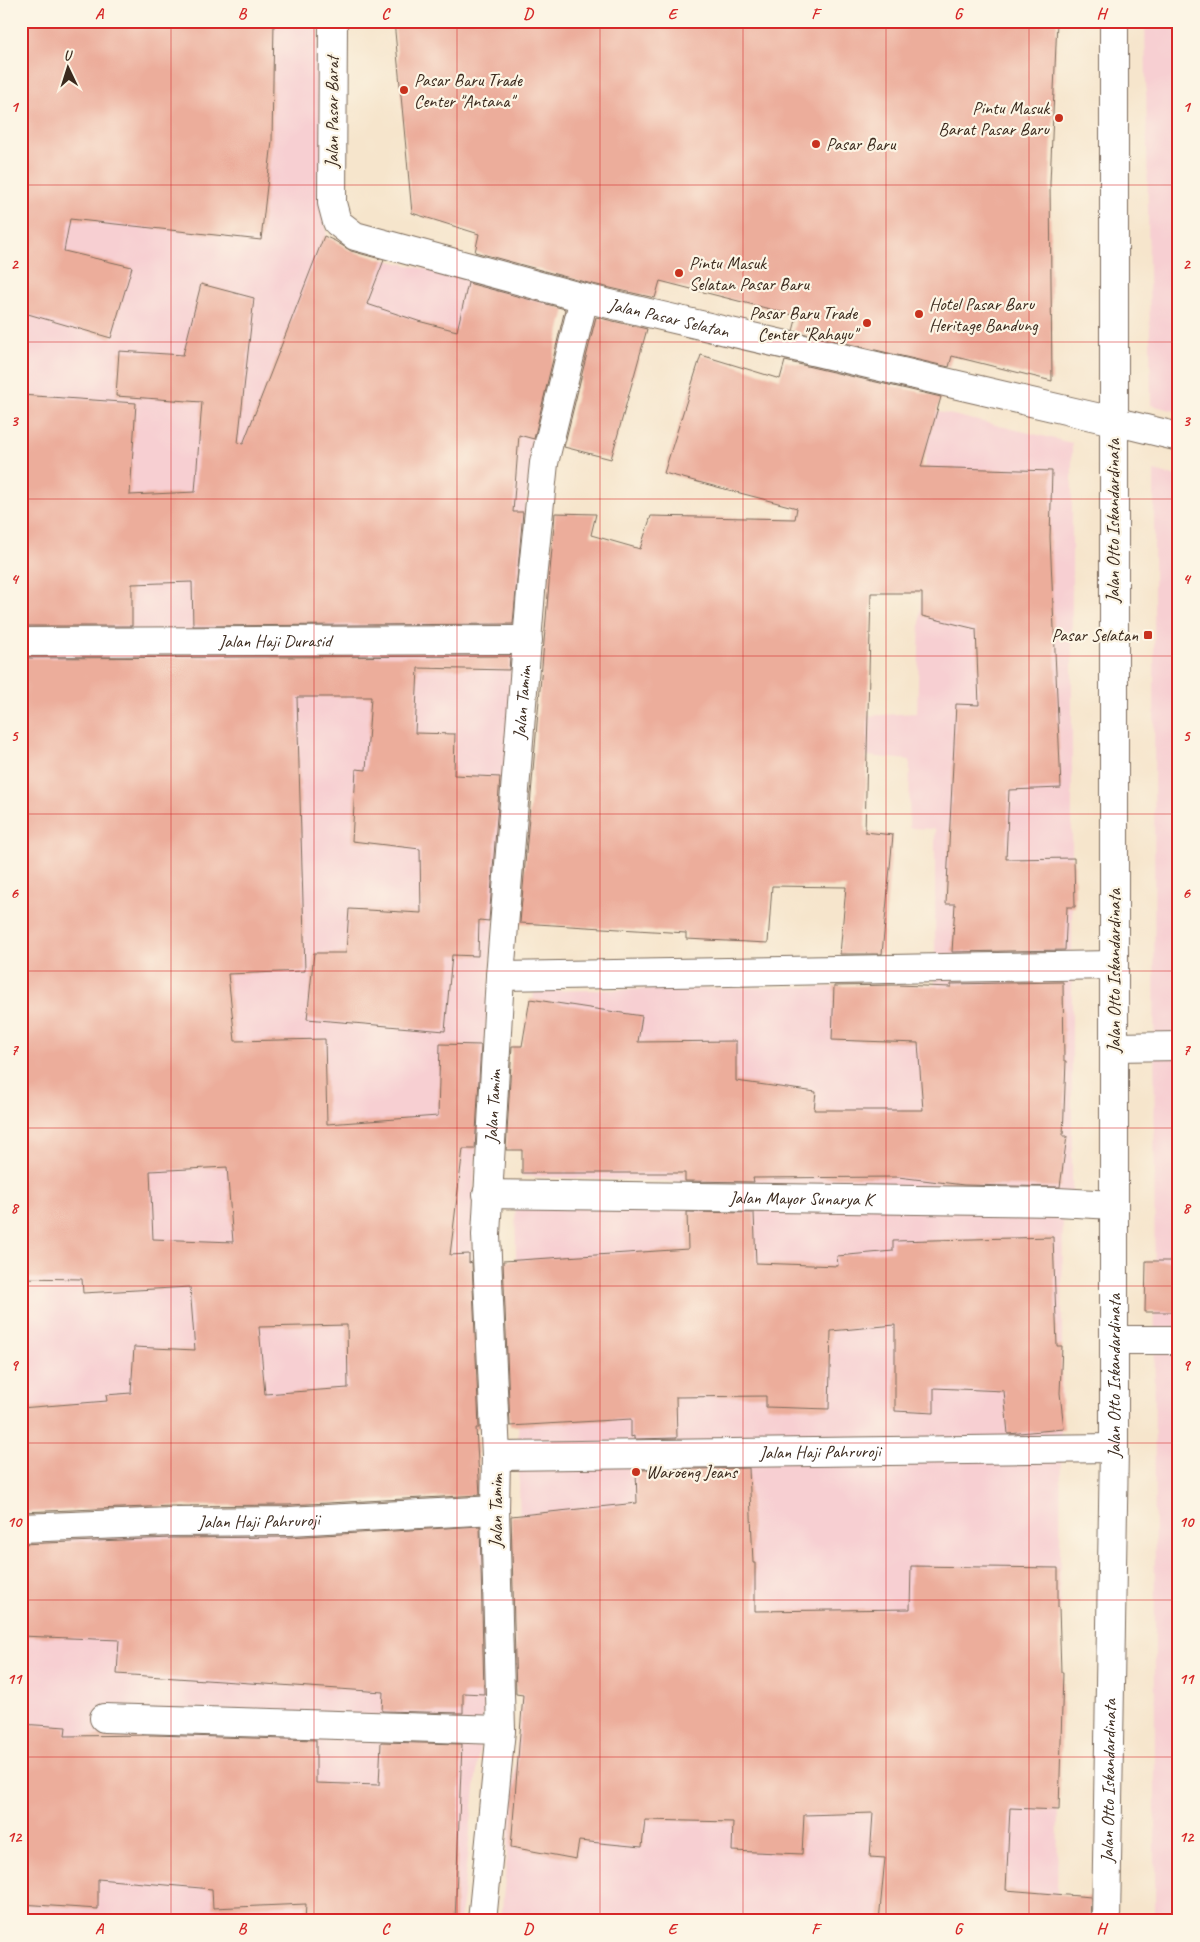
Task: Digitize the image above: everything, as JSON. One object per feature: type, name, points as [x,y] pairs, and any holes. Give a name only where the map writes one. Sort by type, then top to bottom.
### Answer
[{"type":"street","name":"Jalan Pasar Barat","points":[[332,21],[332,203]]},
{"type":"street","name":"Jalan Otto Iskandardinata","points":[[1106,1921],[1114,1448],[1114,21]]},
{"type":"street","name":"Jalan Pasar Selatan","points":[[332,203],[337,222],[356,236],[584,298],[1179,438]]},
{"type":"street","name":"Jalan Tamim","points":[[482,1921],[501,1730],[495,1510],[496,1456],[486,1235],[500,976],[544,463],[584,298]]},
{"type":"street","name":"Jalan Haji Durasid","points":[[21,642],[528,640]]},
{"type":"street","points":[[500,976],[1114,965]]},
{"type":"street","points":[[1114,1047],[1179,1046]]},
{"type":"street","name":"Jalan Mayor Sunarya K","points":[[487,1194],[1057,1202],[1114,1205]]},
{"type":"street","points":[[1114,1340],[1179,1340]]},
{"type":"street","name":"Jalan Haji Pahruroji","points":[[496,1456],[1114,1448]]},
{"type":"street","name":"Jalan Haji Pahruroji","points":[[21,1528],[289,1520],[495,1510]]},
{"type":"street","points":[[104,1718],[501,1730]]},
{"type":"shaded area","points":[[21,21],[318,21],[327,247],[558,299],[526,499],[473,1199],[469,1486],[21,1513]]},
{"type":"shaded area","points":[[1145,21],[1179,21],[1179,412],[1151,405]]},
{"type":"shaded area","points":[[927,409],[1072,443],[1072,1197],[522,1176],[534,991],[935,985],[935,829],[909,828],[910,760],[846,754],[846,717],[917,713]]},
{"type":"shaded area","points":[[1154,471],[1179,477],[1179,1921],[1155,1921]]},
{"type":"shaded area","points":[[515,1191],[1063,1210],[1057,1921],[501,1921],[522,1691]]},
{"type":"shaded area","points":[[485,1515],[493,1629],[460,1921],[21,1921],[21,1540]]},
{"type":"building","points":[[21,21],[274,21],[272,141],[261,240],[70,219],[64,251],[132,267],[111,338],[21,312]]},
{"type":"building","points":[[394,21],[1057,21],[1050,183],[1052,381],[952,356],[949,367],[793,331],[797,316],[660,281],[655,298],[588,283],[475,252],[479,234],[412,213]]},
{"type":"building","points":[[324,236],[351,251],[384,260],[367,304],[418,321],[457,331],[468,283],[565,309],[534,439],[519,435],[513,512],[523,512],[513,624],[193,626],[192,582],[132,584],[132,626],[21,626],[21,395],[136,403],[130,495],[195,492],[202,402],[116,396],[119,351],[183,355],[201,284],[254,298],[238,443],[243,444]]},
{"type":"building","points":[[596,317],[647,329],[611,459],[564,447]]},
{"type":"building","points":[[701,355],[780,379],[785,361],[941,397],[921,467],[1052,471],[1050,537],[1061,788],[1009,790],[1006,859],[1074,858],[1075,907],[1067,907],[1065,950],[952,952],[955,904],[946,904],[956,704],[979,705],[976,629],[922,616],[922,593],[871,593],[865,832],[893,835],[882,954],[840,954],[846,887],[772,886],[768,943],[686,939],[686,933],[520,923],[555,513],[596,514],[591,535],[640,549],[651,516],[795,519],[797,508],[664,473]]},
{"type":"building","points":[[510,656],[509,670],[418,668],[415,733],[455,734],[454,775],[500,777],[489,921],[479,920],[478,956],[452,955],[445,1031],[307,1019],[314,953],[346,953],[349,909],[421,913],[420,849],[352,841],[356,769],[366,770],[371,697],[297,697],[305,971],[228,974],[235,1041],[325,1039],[327,1124],[438,1116],[440,1044],[481,1045],[475,1149],[463,1149],[450,1255],[469,1254],[469,1263],[472,1262],[479,1428],[476,1428],[480,1495],[289,1505],[172,1506],[21,1512],[21,1408],[107,1401],[106,1395],[131,1393],[134,1347],[195,1350],[190,1287],[83,1293],[82,1279],[21,1278],[21,658]],"holes":[[[227,1167],[233,1242],[153,1239],[150,1171]],[[347,1325],[348,1388],[265,1394],[259,1327]]]},
{"type":"building","points":[[1063,982],[1064,1061],[1066,1061],[1063,1136],[1067,1136],[1060,1187],[964,1185],[898,1177],[753,1178],[754,1182],[685,1181],[685,1173],[522,1173],[522,1150],[506,1150],[512,1046],[522,1046],[530,999],[642,1016],[638,1042],[736,1041],[736,1081],[816,1092],[814,1110],[923,1110],[918,1043],[832,1040],[834,986],[897,985],[951,987],[951,984]]},
{"type":"building","points":[[687,1212],[754,1213],[756,1263],[838,1266],[837,1256],[893,1251],[893,1241],[1053,1237],[1057,1346],[1062,1346],[1060,1393],[1064,1429],[1008,1434],[1004,1391],[934,1388],[934,1413],[895,1411],[895,1325],[831,1331],[829,1409],[766,1407],[766,1396],[676,1397],[677,1438],[634,1439],[634,1436],[631,1437],[631,1419],[510,1426],[503,1261],[688,1249]]},
{"type":"building","points":[[1146,1261],[1179,1261],[1179,1312],[1145,1312]]},
{"type":"building","points":[[749,1468],[753,1563],[755,1563],[755,1611],[910,1609],[911,1566],[1058,1568],[1061,1672],[1063,1672],[1059,1810],[1010,1808],[1006,1890],[1091,1897],[1090,1921],[879,1921],[885,1858],[870,1857],[873,1813],[804,1815],[802,1854],[732,1851],[733,1822],[645,1820],[642,1847],[579,1841],[576,1859],[511,1847],[523,1695],[516,1694],[511,1516],[637,1503],[636,1470]]},
{"type":"building","points":[[480,1526],[484,1694],[463,1693],[463,1713],[382,1711],[383,1692],[117,1674],[119,1640],[21,1636],[21,1544],[172,1538],[289,1537]]},
{"type":"building","points":[[21,1724],[66,1727],[65,1736],[153,1735],[316,1740],[316,1783],[379,1785],[381,1742],[462,1744],[455,1921],[305,1921],[306,1904],[213,1908],[212,1889],[98,1879],[98,1909],[21,1904]]},
{"type":"place","name":"Pasar Baru Trade Center \"Antana\"","points":[[404,90]]},
{"type":"place","name":"Pintu Masuk Barat Pasar Baru","points":[[1059,118]]},
{"type":"place","name":"Pasar Baru","points":[[816,144]]},
{"type":"place","name":"Pintu Masuk Selatan Pasar Baru","points":[[679,273]]},
{"type":"place","name":"Hotel Pasar Baru Heritage Bandung","points":[[919,314]]},
{"type":"place","name":"Pasar Baru Trade Center \"Rahayu\"","points":[[867,323]]},
{"type":"place","name":"Pasar Selatan","points":[[1148,635]]},
{"type":"place","name":"Waroeng Jeans","points":[[636,1472]]}]
